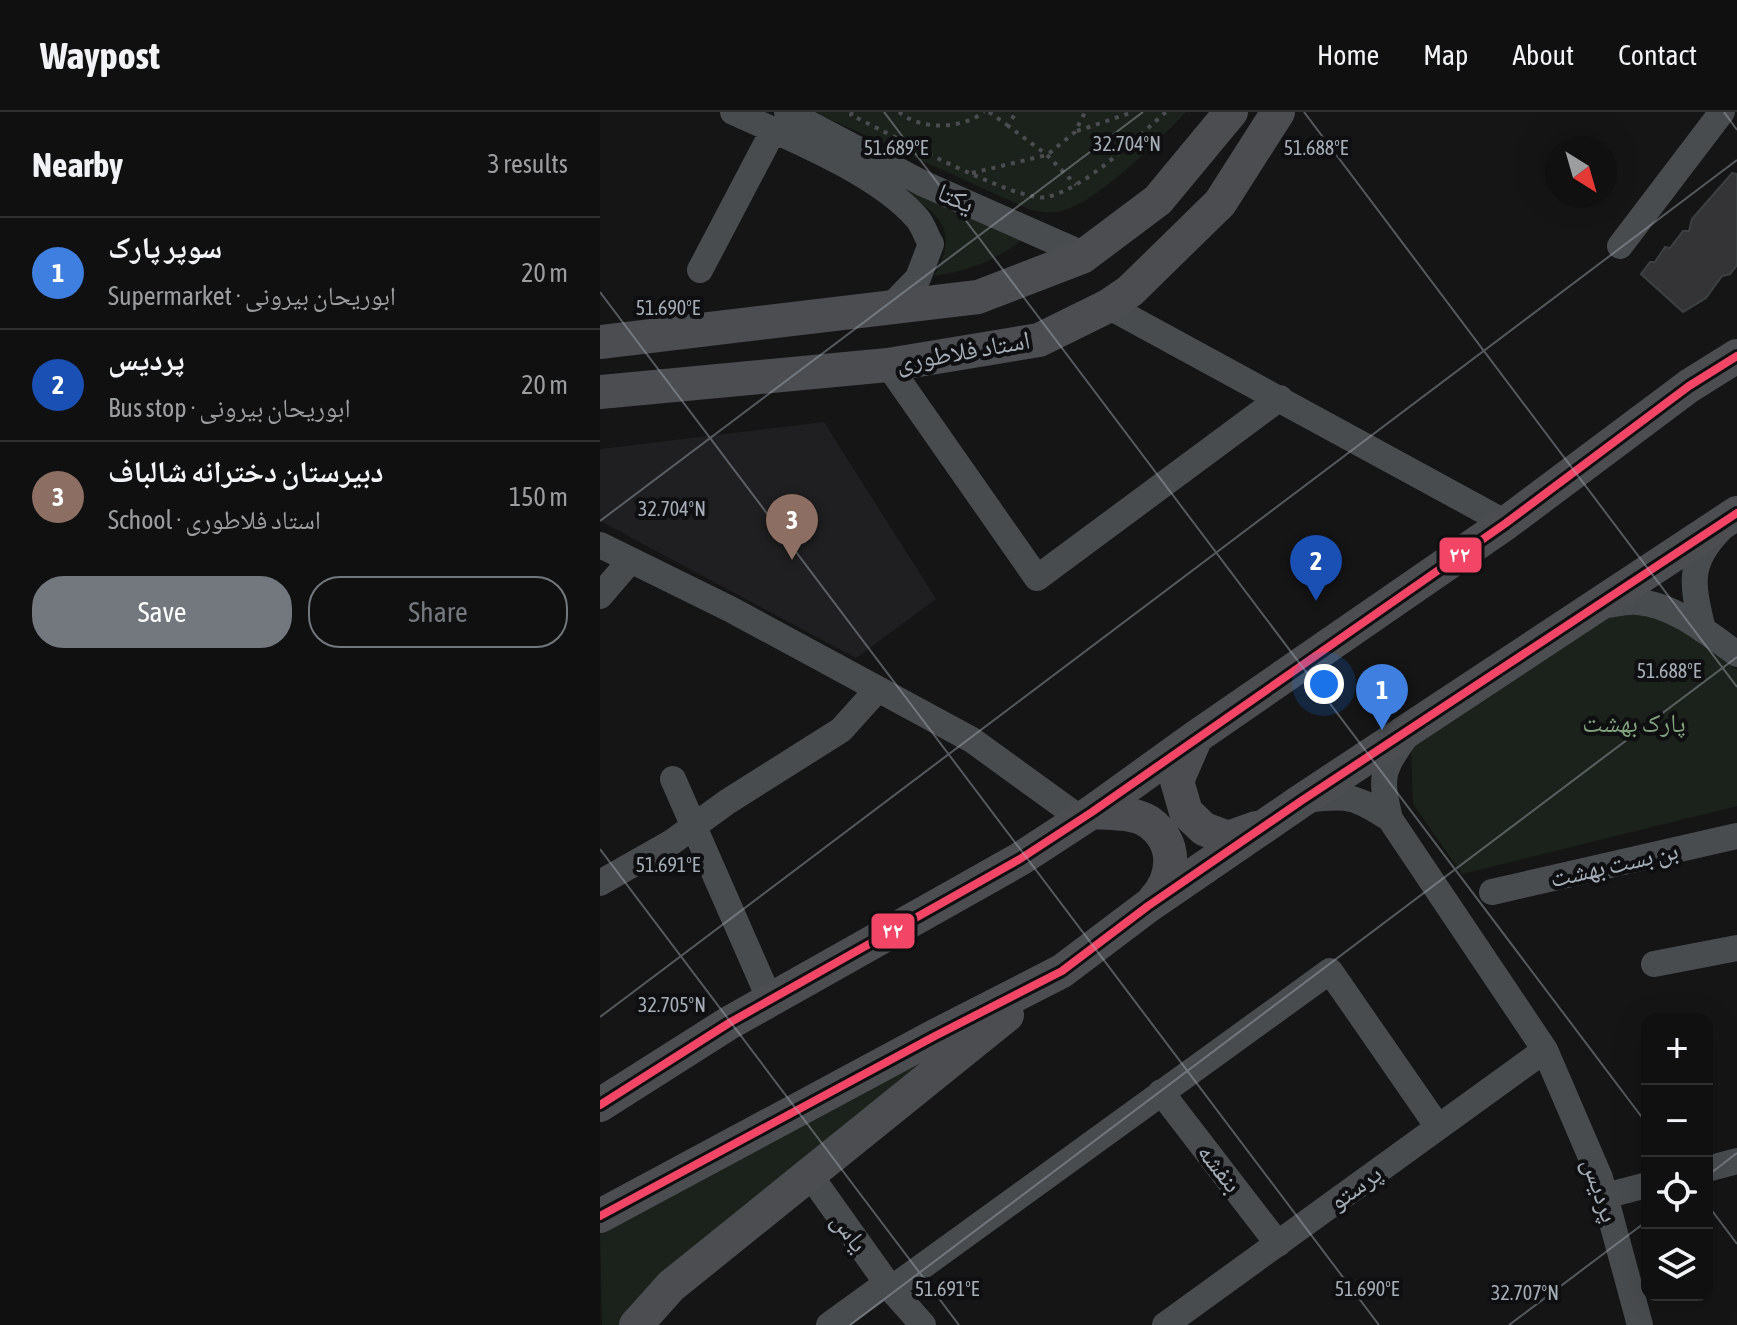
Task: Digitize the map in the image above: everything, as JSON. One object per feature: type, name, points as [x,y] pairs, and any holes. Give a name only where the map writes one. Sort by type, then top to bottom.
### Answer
[{"type":"main road","name":"استاد فلاطوری","points":[[600,342],[978,297],[1085,255],[1158,200],[1231,112]]},
{"type":"main road","name":"استاد فلاطوری","points":[[600,392],[888,365],[1039,340],[1108,306],[1130,291],[1220,203],[1278,112]]},
{"type":"main road","points":[[608,1096],[770,1000],[1020,859],[1086,816],[1506,523],[1648,415],[1737,356]]},
{"type":"main road","points":[[636,1325],[671,1286],[1062,971],[1148,906],[1735,514]]},
{"type":"main road","points":[[1196,737],[1177,781],[1186,812],[1204,829],[1228,838],[1268,824]]},
{"type":"main road","points":[[1086,816],[1120,814],[1148,822],[1166,843],[1172,870],[1164,888],[1148,906]]},
{"type":"main road","points":[[600,1216],[1062,971]]},
{"type":"street","name":"یکتا","points":[[733,112],[830,132],[922,183],[1085,255]]},
{"type":"street","points":[[1620,246],[1722,112]]},
{"type":"street","points":[[700,270],[780,121]]},
{"type":"street","name":"یکتا","points":[[830,132],[887,192],[918,218],[931,244],[918,278],[889,308]]},
{"type":"street","points":[[1108,306],[1506,523]]},
{"type":"street","points":[[888,365],[1037,578],[1280,398]]},
{"type":"street","points":[[1703,630],[1693,571],[1703,547],[1735,514]]},
{"type":"street","points":[[600,545],[730,609],[972,740],[1086,816]]},
{"type":"street","points":[[600,596],[630,561]]},
{"type":"street","points":[[1593,607],[1637,602],[1662,608],[1703,630],[1737,654]]},
{"type":"street","points":[[600,883],[672,842],[841,730],[878,689]]},
{"type":"street","points":[[1390,819],[1382,784],[1389,761],[1406,735],[1432,714]]},
{"type":"street","points":[[673,779],[770,1000]]},
{"type":"street","points":[[1301,801],[1340,795],[1365,803],[1390,819]]},
{"type":"street","name":"پردیس","points":[[1390,819],[1545,1050],[1600,1178],[1640,1325]]},
{"type":"street","name":"بن بست بهشت","points":[[1492,892],[1737,836]]},
{"type":"street","points":[[1654,964],[1737,948]]},
{"type":"street","points":[[829,1325],[889,1286],[1330,971],[1438,1127]]},
{"type":"street","name":"پرستو","points":[[1165,1325],[1545,1050]]},
{"type":"street","name":"بنفشه","points":[[1161,1092],[1278,1244]]},
{"type":"street","points":[[1713,1167],[1737,1161]]},
{"type":"street","name":"یاس","points":[[810,1175],[889,1286],[923,1325]]},
{"type":"street","points":[[1605,1196],[1641,1187]]},
{"type":"path","points":[[899,112],[931,124],[954,125],[986,112],[1047,155],[1076,185]]},
{"type":"path","points":[[1007,125],[1017,112]]},
{"type":"path","points":[[1075,132],[1085,112]]},
{"type":"path","points":[[922,183],[1047,155],[1075,132],[1133,112]]},
{"type":"path","points":[[830,132],[853,113],[969,173],[1022,195],[1045,198],[1076,185],[1166,112]]},
{"type":"shaded area","points":[[824,422],[936,599],[856,658],[600,521],[600,449]]},
{"type":"green space","points":[[814,112],[1186,112],[1107,186],[1071,208],[1050,212],[1031,210]]},
{"type":"green space","points":[[897,182],[1021,240],[1002,254],[980,264],[934,276],[945,247],[942,225],[926,207],[900,191]]},
{"type":"green space","name":"پارک بهشت","points":[[1638,596],[1737,670],[1737,806],[1462,874],[1413,804],[1411,748]]},
{"type":"green space","points":[[968,1033],[624,1325],[602,1325],[600,1234]]},
{"type":"building","points":[[1732,173],[1737,174],[1737,265],[1730,274],[1722,276],[1706,298],[1683,312],[1641,274],[1650,262],[1655,262],[1665,247],[1670,248],[1683,231],[1689,231],[1692,219]]},
{"type":"transit line","name":"۲۲","points":[[600,1105],[729,1023],[1020,859],[1092,812],[1506,523],[1689,386],[1737,356]]},
{"type":"transit line","name":"۲۲","points":[[600,1216],[1062,971],[1148,906],[1301,801],[1737,513]]},
{"type":"place","name":"دبیرستان دخترانه شالباف","points":[[792,560]]},
{"type":"place","name":"پردیس","points":[[1316,601]]},
{"type":"place","name":"سوپر پارک","points":[[1382,730]]}]
